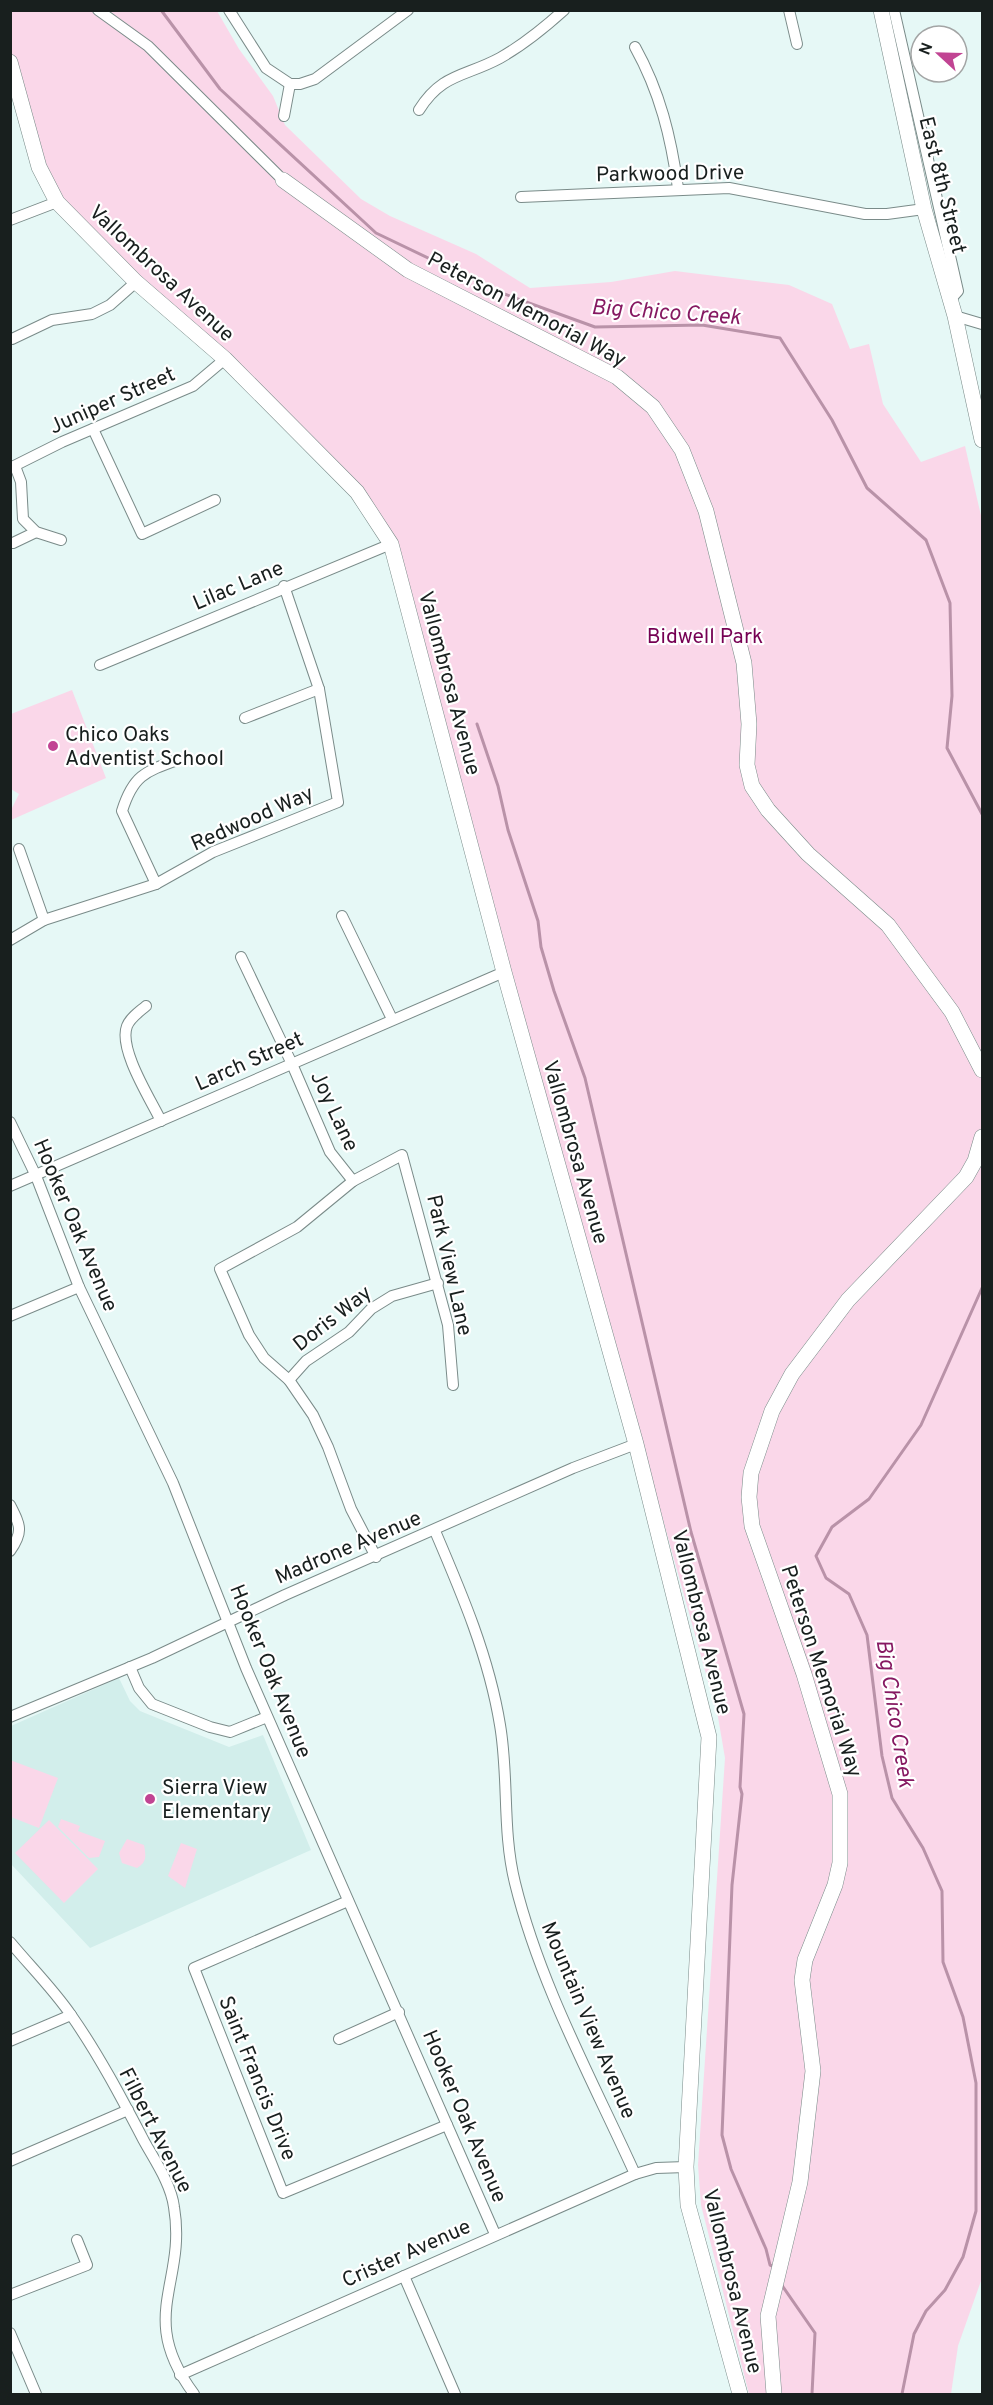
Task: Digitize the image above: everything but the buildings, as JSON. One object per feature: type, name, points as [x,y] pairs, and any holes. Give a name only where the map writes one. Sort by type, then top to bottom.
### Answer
[{"type":"street","name":"Peterson Memorial Way","points":[[98,10],[148,46],[283,180],[408,270],[617,377],[653,407],[682,450],[706,511],[744,663],[749,724],[747,765],[752,786],[768,810],[808,854],[888,925],[952,1012],[982,1070]]},
{"type":"street","points":[[230,10],[266,68],[290,84],[300,84],[315,79],[408,10]]},
{"type":"street","points":[[419,110],[429,94],[443,82],[499,59],[546,27],[564,10]]},
{"type":"street","points":[[789,10],[797,44]]},
{"type":"street","name":"East 8th Street","points":[[881,10],[924,209],[955,316],[982,440]]},
{"type":"street","points":[[894,10],[958,291],[950,300]]},
{"type":"street","points":[[635,47],[651,75],[664,112],[678,188]]},
{"type":"street","name":"Vallombrosa Avenue","points":[[10,62],[39,167],[57,202],[136,282],[225,359],[357,492],[391,544],[504,972],[636,1444],[709,1737],[686,2167],[688,2205],[740,2394]]},
{"type":"street","points":[[284,116],[290,84]]},
{"type":"street","name":"Parkwood Drive","points":[[521,197],[678,188],[729,188],[865,214],[887,214],[924,209]]},
{"type":"street","points":[[10,220],[57,202]]},
{"type":"street","points":[[12,339],[52,320],[92,314],[110,305],[136,282]]},
{"type":"street","points":[[955,316],[982,324]]},
{"type":"street","name":"Juniper Street","points":[[13,467],[93,429],[193,386],[225,359]]},
{"type":"street","points":[[93,429],[142,534],[215,500]]},
{"type":"street","points":[[13,467],[21,482],[23,519],[36,532],[61,540]]},
{"type":"street","points":[[14,543],[36,532]]},
{"type":"street","name":"Lilac Lane","points":[[100,665],[284,586],[391,544]]},
{"type":"street","name":"Redwood Way","points":[[10,940],[44,920],[156,884],[213,852],[338,802],[319,689],[284,586]]},
{"type":"street","points":[[245,718],[319,689]]},
{"type":"street","points":[[156,884],[122,811],[129,789],[144,772],[177,760]]},
{"type":"street","points":[[19,849],[44,920]]},
{"type":"street","points":[[342,915],[392,1019]]},
{"type":"street","name":"Joy Lane","points":[[241,957],[292,1064],[330,1152],[353,1181]]},
{"type":"street","name":"Larch Street","points":[[10,1186],[504,972]]},
{"type":"street","points":[[146,1006],[127,1026],[124,1039],[130,1059],[161,1121]]},
{"type":"street","name":"Hooker Oak Avenue","points":[[10,1122],[36,1176],[79,1287],[173,1483],[267,1717],[495,2234]]},
{"type":"street","name":"Peterson Memorial Way","points":[[774,2394],[768,2316],[800,2182],[813,2071],[802,1980],[805,1960],[835,1885],[840,1863],[840,1794],[804,1674],[752,1526],[749,1497],[751,1473],[772,1411],[792,1374],[848,1300],[966,1177],[975,1161],[982,1137]]},
{"type":"street","name":"Park View Lane","points":[[353,1181],[402,1155],[448,1324],[453,1385]]},
{"type":"street","points":[[353,1181],[297,1227],[220,1269],[249,1335],[264,1358],[288,1380],[313,1415],[328,1447],[351,1509],[376,1557]]},
{"type":"street","name":"Doris Way","points":[[288,1380],[306,1361],[349,1332],[371,1309],[392,1296],[438,1283]]},
{"type":"street","points":[[10,1316],[79,1287]]},
{"type":"street","name":"Madrone Avenue","points":[[10,1718],[130,1667],[573,1468],[636,1444]]},
{"type":"street","points":[[10,1505],[20,1525],[19,1538],[10,1551]]},
{"type":"street","name":"Mountain View Avenue","points":[[435,1531],[475,1626],[500,1725],[508,1840],[525,1920],[539,1964],[635,2174]]},
{"type":"street","points":[[130,1667],[139,1688],[152,1704],[210,1727],[230,1732],[267,1717]]},
{"type":"street","name":"Saint Francis Drive","points":[[348,1900],[194,1968],[283,2193],[447,2125]]},
{"type":"street","name":"Filbert Avenue","points":[[10,1942],[71,2015],[128,2110],[165,2181],[174,2205],[175,2244],[165,2326],[171,2357],[180,2375],[194,2394]]},
{"type":"street","points":[[339,2039],[399,2012]]},
{"type":"street","points":[[10,2041],[71,2015]]},
{"type":"street","points":[[10,2161],[128,2110]]},
{"type":"street","name":"Crister Avenue","points":[[180,2375],[635,2174],[656,2168],[686,2167]]},
{"type":"street","points":[[10,2295],[87,2265],[77,2240]]},
{"type":"street","points":[[404,2276],[455,2394]]},
{"type":"street","points":[[10,2333],[36,2394]]},
{"type":"shaded area","name":"Sierra View Elementary","points":[[119,1678],[130,1701],[140,1711],[229,1747],[263,1735],[311,1850],[90,1948],[11,1864],[11,1726]]},
{"type":"green space","name":"Bidwell Park","points":[[10,11],[217,11],[239,49],[273,96],[285,125],[361,199],[390,216],[476,254],[530,288],[611,282],[675,271],[789,285],[832,304],[850,349],[869,344],[883,404],[921,462],[965,446],[982,520],[982,2278],[958,2346],[951,2394],[749,2394],[701,2205],[698,2165],[725,1758],[718,1717],[391,544],[357,492],[57,202],[11,62]]},
{"type":"green space","name":"Chico Oaks Adventist School","points":[[72,690],[106,778],[11,820],[11,810],[19,794],[11,789],[11,714]]},
{"type":"green space","points":[[10,1760],[58,1778],[39,1828],[11,1817]]},
{"type":"green space","points":[[61,1819],[80,1826],[78,1831],[105,1841],[99,1857],[89,1858],[58,1827]]},
{"type":"green space","points":[[49,1820],[98,1869],[64,1903],[15,1853]]},
{"type":"green space","points":[[127,1839],[144,1845],[145,1858],[137,1868],[122,1863],[119,1853]]},
{"type":"green space","points":[[181,1843],[197,1849],[185,1888],[168,1876]]},
{"type":"waterway","name":"Big Chico Creek","points":[[161,10],[220,89],[376,233],[499,292],[595,327],[702,325],[780,338],[832,420],[867,488],[926,540],[950,603],[952,696],[947,748],[982,814]]},
{"type":"waterway","points":[[477,724],[538,921],[541,947],[554,991],[585,1078],[691,1532],[744,1714],[740,1787],[742,1794],[732,1885],[722,2135],[731,2169],[766,2249],[770,2265],[775,2267]]},
{"type":"waterway","name":"Big Chico Creek","points":[[902,2394],[914,2334],[926,2311],[945,2290],[963,2257],[976,2211],[976,2083],[963,2017],[943,1962],[942,1891],[923,1848],[892,1798],[882,1756],[867,1635],[849,1594],[826,1578],[816,1556],[832,1527],[869,1499],[921,1425],[982,1288]]},
{"type":"waterway","points":[[781,2284],[815,2333],[812,2394]]},
{"type":"place","name":"Chico Oaks Adventist School","points":[[53,746]]},
{"type":"place","name":"Sierra View Elementary","points":[[150,1799]]}]
